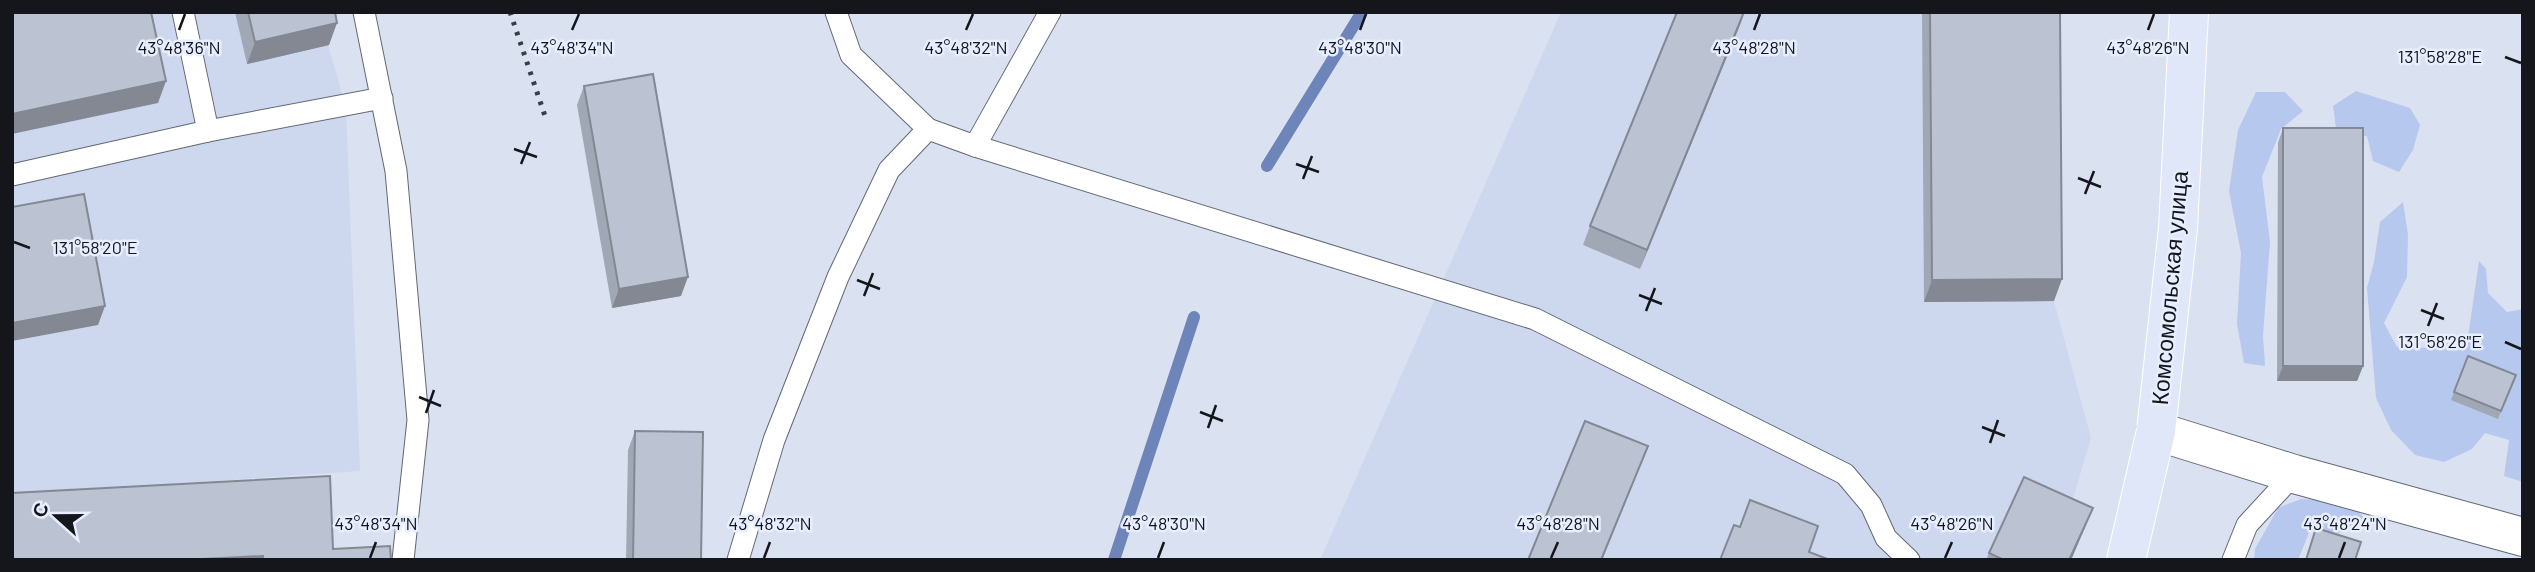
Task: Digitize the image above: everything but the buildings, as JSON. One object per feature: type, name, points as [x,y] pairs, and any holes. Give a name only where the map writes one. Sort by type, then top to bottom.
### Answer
[{"type":"main road","name":"Комсомольская улица","points":[[2126,560],[2157,431],[2178,228],[2189,12]]},
{"type":"street","points":[[2157,431],[2294,474],[2523,537]]},
{"type":"lane","points":[[183,12],[208,131]]},
{"type":"lane","points":[[364,12],[396,172],[418,420],[402,560]]},
{"type":"lane","points":[[836,12],[851,55],[928,129],[975,146],[1535,319],[1844,474],[1871,505],[1886,538],[1909,560]]},
{"type":"lane","points":[[975,146],[1050,12]]},
{"type":"lane","points":[[12,175],[208,131],[382,98]]},
{"type":"lane","points":[[738,560],[774,440],[838,277],[889,170],[928,129]]},
{"type":"lane","points":[[2234,560],[2248,525],[2294,474]]},
{"type":"shaded area","points":[[12,12],[319,12],[346,108],[360,471],[12,495]]},
{"type":"shaded area","points":[[1561,12],[2052,12],[2054,301],[2091,438],[2055,560],[1320,560]]},
{"type":"shaded area","points":[[2356,91],[2410,108],[2420,125],[2413,150],[2399,172],[2373,161],[2367,136],[2337,135],[2333,106]]},
{"type":"shaded area","points":[[2256,92],[2285,92],[2303,111],[2281,129],[2262,177],[2270,242],[2263,335],[2265,366],[2244,363],[2237,324],[2241,253],[2229,191],[2238,130]]},
{"type":"shaded area","points":[[2403,202],[2408,235],[2407,277],[2384,323],[2397,347],[2431,348],[2468,337],[2479,261],[2486,269],[2488,293],[2507,312],[2523,309],[2523,482],[2504,476],[2509,440],[2485,433],[2472,449],[2444,462],[2415,455],[2391,430],[2376,398],[2367,288],[2380,222]]},
{"type":"shaded area","points":[[2301,499],[2350,501],[2364,518],[2337,534],[2310,530],[2298,560],[2254,560],[2255,549],[2278,508]]},
{"type":"waterway","points":[[1267,166],[1362,12]]},
{"type":"waterway","points":[[1114,560],[1194,317]]},
{"type":"railway","points":[[510,12],[545,116]]}]
